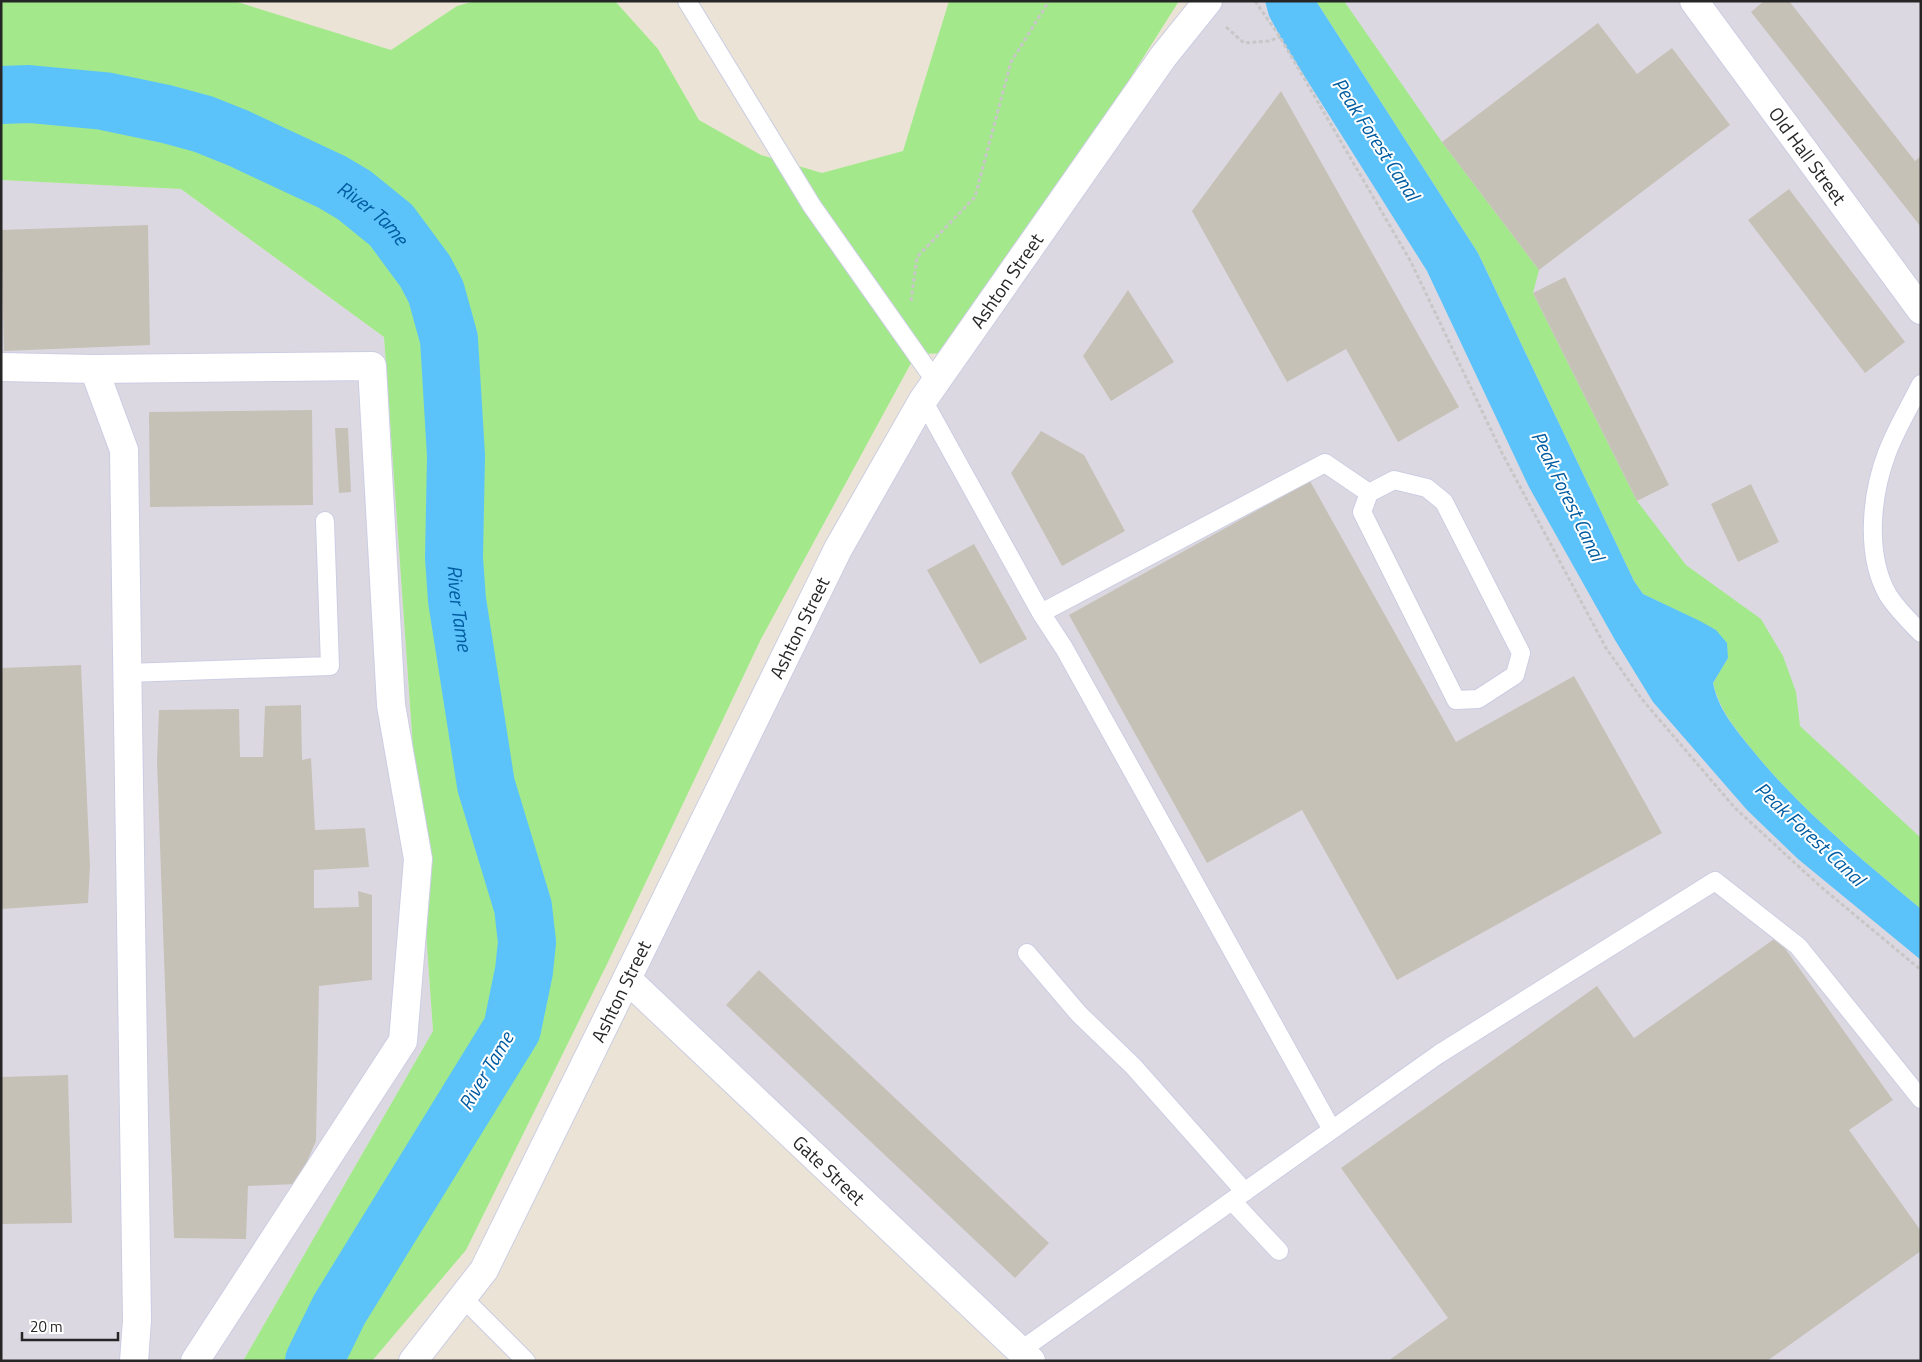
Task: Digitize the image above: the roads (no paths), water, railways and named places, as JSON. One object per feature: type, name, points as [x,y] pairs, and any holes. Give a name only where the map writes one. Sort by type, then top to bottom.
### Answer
[{"type":"street","name":"Old Hall Street","points":[[1694,1],[1921,310]]},
{"type":"street","name":"Ashton Street","points":[[413,1361],[484,1270],[838,549],[930,391],[1163,57],[1206,4]]},
{"type":"street","points":[[1,367],[94,369],[372,366],[391,704],[418,859],[403,1041],[195,1361]]},
{"type":"street","points":[[94,369],[124,450],[137,1320],[134,1361]]},
{"type":"street","name":"Gate Street","points":[[627,979],[1025,1356]]},
{"type":"lane","points":[[687,1],[812,206],[930,391],[1041,613],[1069,657],[1332,1130]]},
{"type":"lane","points":[[1921,384],[1887,453],[1876,496],[1874,522],[1876,564],[1888,594],[1904,617],[1921,633]]},
{"type":"lane","points":[[1041,613],[1325,463],[1369,493]]},
{"type":"lane","points":[[1394,480],[1427,488],[1444,502],[1521,653],[1515,675],[1478,699],[1456,700],[1362,512],[1369,493],[1394,480]]},
{"type":"lane","points":[[127,673],[330,666],[325,521]]},
{"type":"lane","points":[[1025,1356],[1238,1196],[1439,1054],[1715,881],[1798,946],[1921,1098]]},
{"type":"lane","points":[[1027,953],[1079,1014],[1133,1066],[1238,1196],[1279,1252]]},
{"type":"lane","points":[[462,1297],[526,1361]]},
{"type":"water","name":"Peak Forest Canal","points":[[1265,1],[1316,1],[1478,253],[1634,581],[1643,594],[1716,630],[1727,643],[1728,658],[1713,683],[1718,701],[1727,716],[1768,769],[1830,832],[1921,909],[1921,960],[1798,859],[1747,810],[1653,702],[1615,640],[1529,487],[1427,271],[1283,42],[1269,16]]},
{"type":"waterway","name":"River Tame","points":[[1,95],[29,94],[104,101],[166,114],[203,124],[238,138],[332,182],[354,195],[391,225],[425,271],[436,292],[449,339],[456,456],[454,558],[457,600],[486,785],[523,907],[527,942],[524,971],[512,1029],[339,1310],[314,1361]]}]
